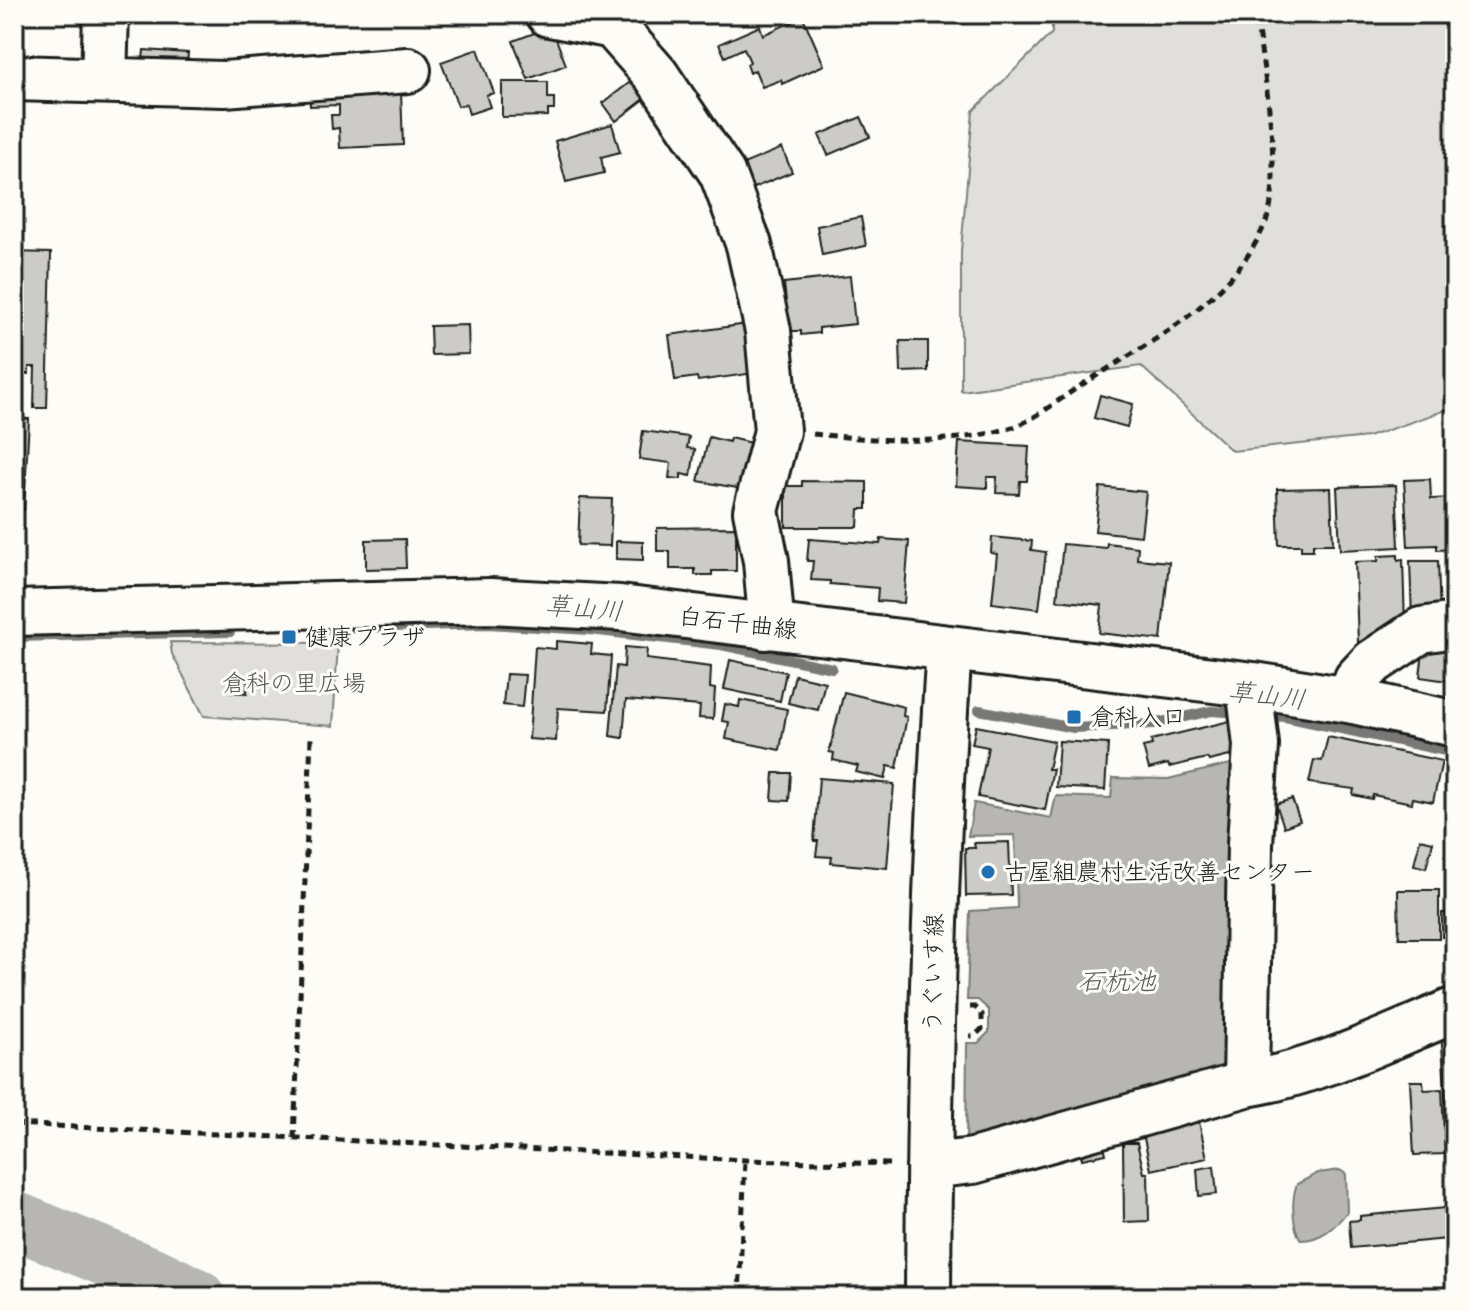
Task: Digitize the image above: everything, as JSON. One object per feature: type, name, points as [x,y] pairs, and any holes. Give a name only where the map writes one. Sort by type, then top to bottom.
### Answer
[{"type":"street","points":[[104,79],[106,14]]},
{"type":"street","points":[[549,14],[613,26],[656,75],[722,173],[749,245],[768,331],[777,431],[756,511],[766,561],[770,607],[765,627]]},
{"type":"street","points":[[14,78],[224,84],[408,70]]},
{"type":"street","name":"白石千曲線","points":[[14,613],[490,601],[620,608],[949,649],[1251,704],[1354,701],[1455,724]]},
{"type":"street","points":[[1354,701],[1357,679],[1373,662],[1421,630],[1455,625]]},
{"type":"street","name":"うぐいす線","points":[[928,1297],[937,826],[949,649]]},
{"type":"street","points":[[1246,1084],[1250,844],[1256,745],[1251,704]]},
{"type":"street","points":[[929,1166],[973,1161],[1246,1084],[1274,1080],[1455,1010]]},
{"type":"path","points":[[777,431],[871,439],[955,439],[1016,427],[1196,313],[1242,263],[1267,218],[1273,188],[1270,125],[1255,14]]},
{"type":"path","points":[[294,1138],[311,738]]},
{"type":"path","points":[[14,1124],[745,1160],[929,1166]]},
{"type":"path","points":[[739,1297],[745,1160]]},
{"type":"green space","points":[[1052,14],[1455,14],[1455,407],[1368,437],[1232,451],[1141,366],[961,391],[961,251],[973,111],[1052,33]]},
{"type":"green space","name":"倉科の里広場","points":[[170,642],[338,643],[333,726],[204,716],[172,654]]},
{"type":"water","name":"石杭池","points":[[1247,760],[1231,1070],[966,1150],[967,1043],[978,1043],[989,1032],[989,1010],[978,1000],[967,1000],[970,911],[1017,908],[1015,835],[968,836],[974,803],[1051,818],[1056,796],[1111,798],[1113,778],[1168,779]]},
{"type":"water","points":[[1340,1170],[1346,1174],[1347,1212],[1327,1232],[1301,1240],[1293,1213],[1297,1184],[1318,1173]]},
{"type":"building","points":[[803,17],[824,65],[782,84],[781,80],[762,87],[755,70],[750,73],[747,64],[750,62],[744,48],[725,57],[719,44],[760,26],[763,35]]},
{"type":"building","points":[[553,31],[566,65],[528,79],[513,41],[537,32],[539,36]]},
{"type":"building","points":[[478,49],[494,93],[486,95],[490,107],[469,114],[466,104],[458,106],[441,62]]},
{"type":"building","points":[[144,50],[188,53],[186,73],[142,70]]},
{"type":"building","points":[[637,77],[651,94],[616,121],[603,103]]},
{"type":"building","points":[[502,82],[548,82],[548,98],[554,98],[554,110],[548,110],[548,116],[502,117]]},
{"type":"building","points":[[309,84],[401,92],[403,145],[340,148],[339,128],[332,129],[331,115],[339,115],[339,105],[310,106]]},
{"type":"building","points":[[861,117],[870,137],[828,155],[819,135]]},
{"type":"building","points":[[612,124],[620,152],[601,157],[604,173],[566,182],[555,141]]},
{"type":"building","points":[[782,148],[792,172],[751,189],[741,165]]},
{"type":"building","points":[[861,217],[866,246],[822,255],[817,226]]},
{"type":"building","points":[[14,252],[51,253],[47,408],[34,408],[35,367],[29,367],[29,374],[14,373]]},
{"type":"building","points":[[850,276],[855,324],[819,328],[819,333],[801,335],[801,331],[789,331],[784,283]]},
{"type":"building","points":[[748,324],[755,373],[698,381],[697,377],[675,380],[669,335]]},
{"type":"building","points":[[468,325],[469,354],[431,355],[430,326]]},
{"type":"building","points":[[900,341],[928,341],[928,371],[901,372]]},
{"type":"building","points":[[1100,395],[1133,404],[1127,427],[1094,418]]},
{"type":"building","points":[[14,418],[29,419],[24,510],[20,510],[19,524],[14,524]]},
{"type":"building","points":[[643,431],[689,437],[687,448],[695,449],[691,476],[681,474],[681,479],[669,478],[671,463],[639,459]]},
{"type":"building","points":[[709,437],[755,444],[743,489],[698,481]]},
{"type":"building","points":[[959,442],[1029,446],[1027,481],[1020,481],[1019,494],[996,493],[997,477],[987,477],[987,488],[956,486]]},
{"type":"building","points":[[1430,479],[1431,499],[1455,498],[1455,549],[1437,550],[1437,545],[1408,546],[1404,480]]},
{"type":"building","points":[[802,481],[867,482],[867,509],[859,509],[858,527],[786,527],[786,486],[802,486]]},
{"type":"building","points":[[1396,485],[1399,547],[1340,550],[1337,487]]},
{"type":"building","points":[[1100,487],[1146,492],[1141,536],[1095,531]]},
{"type":"building","points":[[1331,488],[1333,544],[1313,544],[1313,550],[1301,550],[1301,545],[1279,545],[1277,489]]},
{"type":"building","points":[[580,498],[612,499],[610,546],[578,545]]},
{"type":"building","points":[[736,527],[736,571],[695,575],[695,569],[670,569],[670,551],[657,551],[657,528]]},
{"type":"building","points":[[992,537],[1032,541],[1031,550],[1046,552],[1039,609],[992,603],[997,554],[991,553]]},
{"type":"building","points":[[405,539],[406,568],[366,569],[366,540]]},
{"type":"building","points":[[809,539],[880,544],[881,539],[909,541],[904,603],[877,601],[878,588],[811,580],[813,561],[807,561]]},
{"type":"building","points":[[616,541],[643,542],[643,560],[616,559]]},
{"type":"building","points":[[1107,543],[1138,547],[1137,559],[1169,562],[1161,640],[1099,633],[1102,605],[1057,600],[1063,544],[1106,548]]},
{"type":"building","points":[[1398,555],[1398,560],[1403,559],[1405,628],[1385,641],[1358,642],[1355,562],[1378,561],[1378,556]]},
{"type":"building","points":[[1410,561],[1438,561],[1440,617],[1412,618]]},
{"type":"building","points":[[556,641],[592,644],[591,654],[611,656],[607,711],[558,708],[556,741],[529,739],[535,647],[556,649]]},
{"type":"building","points":[[1424,643],[1455,647],[1455,682],[1420,677]]},
{"type":"building","points":[[625,647],[647,649],[646,659],[711,667],[710,688],[715,689],[713,719],[699,718],[700,706],[626,700],[623,738],[610,736],[616,666],[624,667]]},
{"type":"building","points":[[730,660],[786,672],[780,701],[724,689]]},
{"type":"building","points":[[506,674],[525,675],[522,707],[503,705]]},
{"type":"building","points":[[795,675],[825,682],[818,710],[788,703]]},
{"type":"building","points":[[232,676],[248,677],[247,693],[231,692]]},
{"type":"building","points":[[844,692],[904,707],[903,716],[907,717],[897,768],[888,766],[885,779],[856,772],[858,766],[833,760],[834,753],[829,752]]},
{"type":"building","points":[[740,700],[787,709],[780,750],[726,739],[729,722],[722,721],[725,704],[739,707]]},
{"type":"building","points":[[1230,721],[1238,754],[1149,769],[1143,747],[1152,745],[1151,740]]},
{"type":"building","points":[[976,726],[1054,741],[1048,769],[1053,769],[1045,810],[978,797],[988,747],[972,744]]},
{"type":"building","points":[[1328,737],[1442,761],[1433,802],[1413,798],[1412,803],[1373,795],[1372,799],[1353,795],[1354,789],[1309,783],[1314,760],[1322,761]]},
{"type":"building","points":[[1059,741],[1108,744],[1105,790],[1056,787]]},
{"type":"building","points":[[774,773],[791,773],[789,801],[772,800]]},
{"type":"building","points":[[819,778],[894,784],[887,868],[831,863],[832,857],[816,856],[818,841],[814,841]]},
{"type":"building","points":[[1292,799],[1300,821],[1284,827],[1276,804]]},
{"type":"building","points":[[1420,839],[1433,842],[1426,868],[1414,865]]},
{"type":"building","name":"古屋組農村生活改善センター","points":[[1009,842],[1011,895],[966,896],[965,848],[975,848],[974,843]]},
{"type":"building","points":[[1398,890],[1439,890],[1439,938],[1399,938]]},
{"type":"building","points":[[1442,913],[1455,913],[1455,937],[1442,937]]},
{"type":"building","points":[[1455,1031],[1455,1114],[1447,1115],[1441,1032]]},
{"type":"building","points":[[1410,1081],[1423,1081],[1424,1090],[1442,1089],[1445,1154],[1414,1155]]},
{"type":"building","points":[[1197,1113],[1207,1158],[1151,1170],[1141,1125]]},
{"type":"building","points":[[1448,1121],[1455,1121],[1455,1144],[1448,1145]]},
{"type":"building","points":[[1102,1138],[1106,1154],[1082,1159],[1079,1143]]},
{"type":"building","points":[[1123,1143],[1137,1143],[1144,1173],[1148,1173],[1149,1221],[1124,1222]]},
{"type":"building","points":[[1214,1166],[1217,1194],[1199,1196],[1197,1169]]},
{"type":"building","points":[[1445,1208],[1447,1239],[1351,1248],[1349,1221],[1360,1220],[1360,1216]]},
{"type":"waterway","name":"草山川","points":[[330,629],[487,624],[590,630],[721,645],[832,668]]},
{"type":"waterway","name":"草山川","points":[[14,637],[230,632]]},
{"type":"waterway","name":"草山川","points":[[979,710],[1074,728],[1153,724],[1211,711],[1241,713]]},
{"type":"waterway","name":"草山川","points":[[1261,715],[1285,717],[1455,753]]},
{"type":"waterway","points":[[14,1220],[196,1297]]},
{"type":"place","name":"健康プラザ","points":[[289,637]]},
{"type":"place","name":"倉科入口","points":[[1074,717]]},
{"type":"place","name":"古屋組農村生活改善センター","points":[[988,872]]}]
